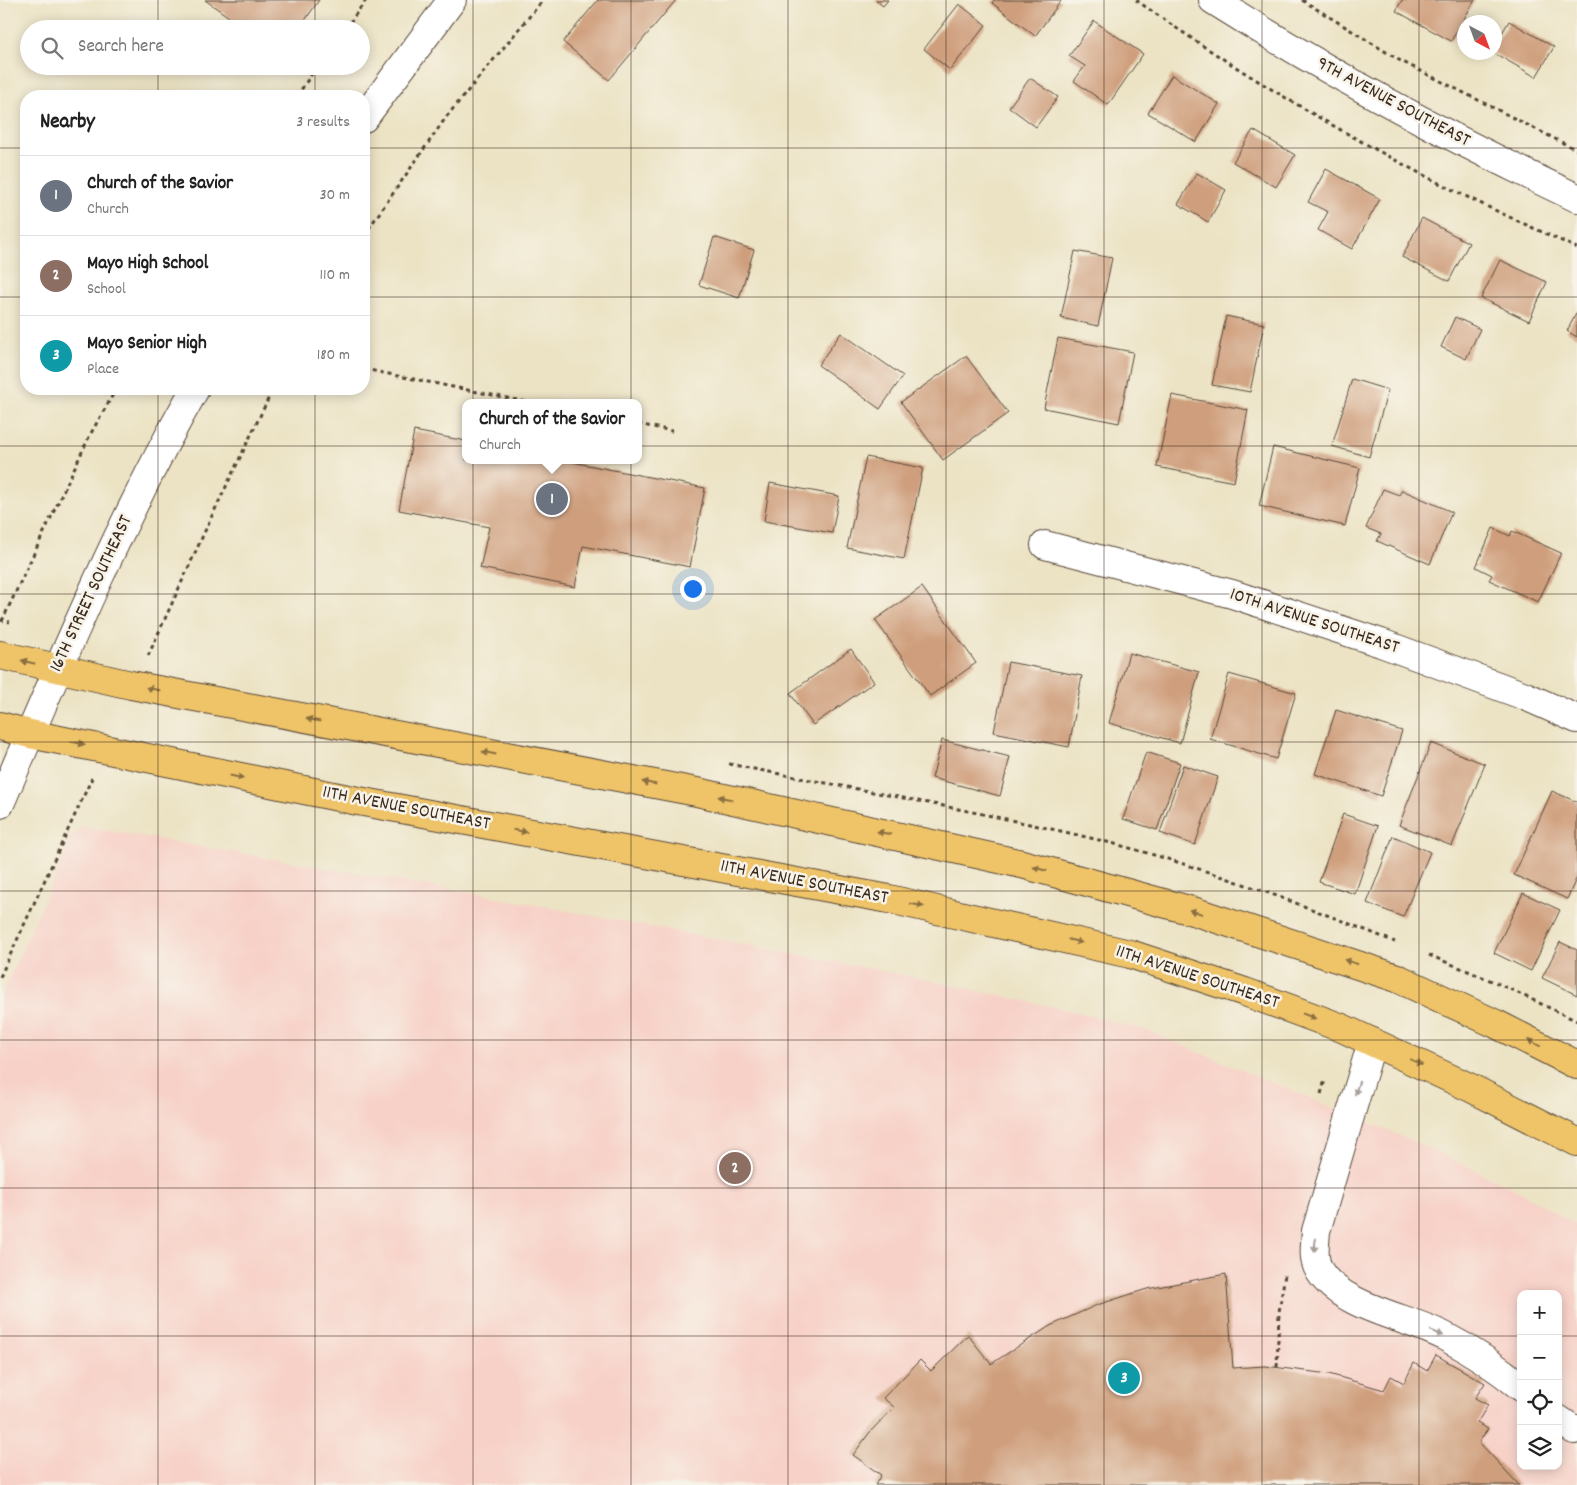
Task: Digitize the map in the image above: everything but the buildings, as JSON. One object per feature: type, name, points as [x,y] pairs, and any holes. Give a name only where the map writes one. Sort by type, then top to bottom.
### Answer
[{"type":"main road","points":[[0,655],[140,687],[697,792],[1022,864],[1196,912],[1373,969],[1496,1024],[1577,1065]]},
{"type":"main road","name":"11TH AVENUE SOUTHEAST","points":[[0,726],[30,734],[353,800],[880,897],[991,920],[1130,954],[1245,992],[1372,1042],[1471,1088],[1577,1142]]},
{"type":"street","points":[[370,110],[452,0]]},
{"type":"street","name":"9TH AVENUE SOUTHEAST","points":[[1213,0],[1278,41],[1394,106],[1577,198]]},
{"type":"street","name":"16TH STREET SOUTHEAST","points":[[0,804],[56,669],[122,529],[192,395]]},
{"type":"street","name":"10TH AVENUE SOUTHEAST","points":[[1045,545],[1232,594],[1381,643],[1525,696],[1577,719]]},
{"type":"street","points":[[1372,1042],[1316,1231],[1313,1255],[1319,1272],[1333,1287],[1356,1300],[1444,1336],[1517,1385]]},
{"type":"street","points":[[1562,1422],[1574,1430],[1577,1429]]},
{"type":"path","points":[[352,20],[366,0]]},
{"type":"path","points":[[370,226],[447,116],[543,0]]},
{"type":"path","points":[[1136,0],[1249,76],[1339,128],[1434,180],[1577,248]]},
{"type":"path","points":[[1302,0],[1399,60],[1577,150]]},
{"type":"path","points":[[301,90],[311,75]]},
{"type":"path","points":[[370,370],[512,399]]},
{"type":"path","points":[[1,620],[90,435],[113,395]]},
{"type":"path","points":[[148,656],[270,395]]},
{"type":"path","points":[[642,425],[672,431]]},
{"type":"path","points":[[0,977],[78,811]]},
{"type":"shaded area","points":[[81,826],[500,898],[893,973],[1073,1011],[1148,1031],[1420,1144],[1519,1191],[1577,1226],[1577,1485],[0,1485],[0,999],[72,838]]},
{"type":"place","name":"Church of the Savior","points":[[552,499]]},
{"type":"place","name":"Mayo High School","points":[[735,1168]]},
{"type":"place","name":"Mayo Senior High","points":[[1124,1378]]}]
